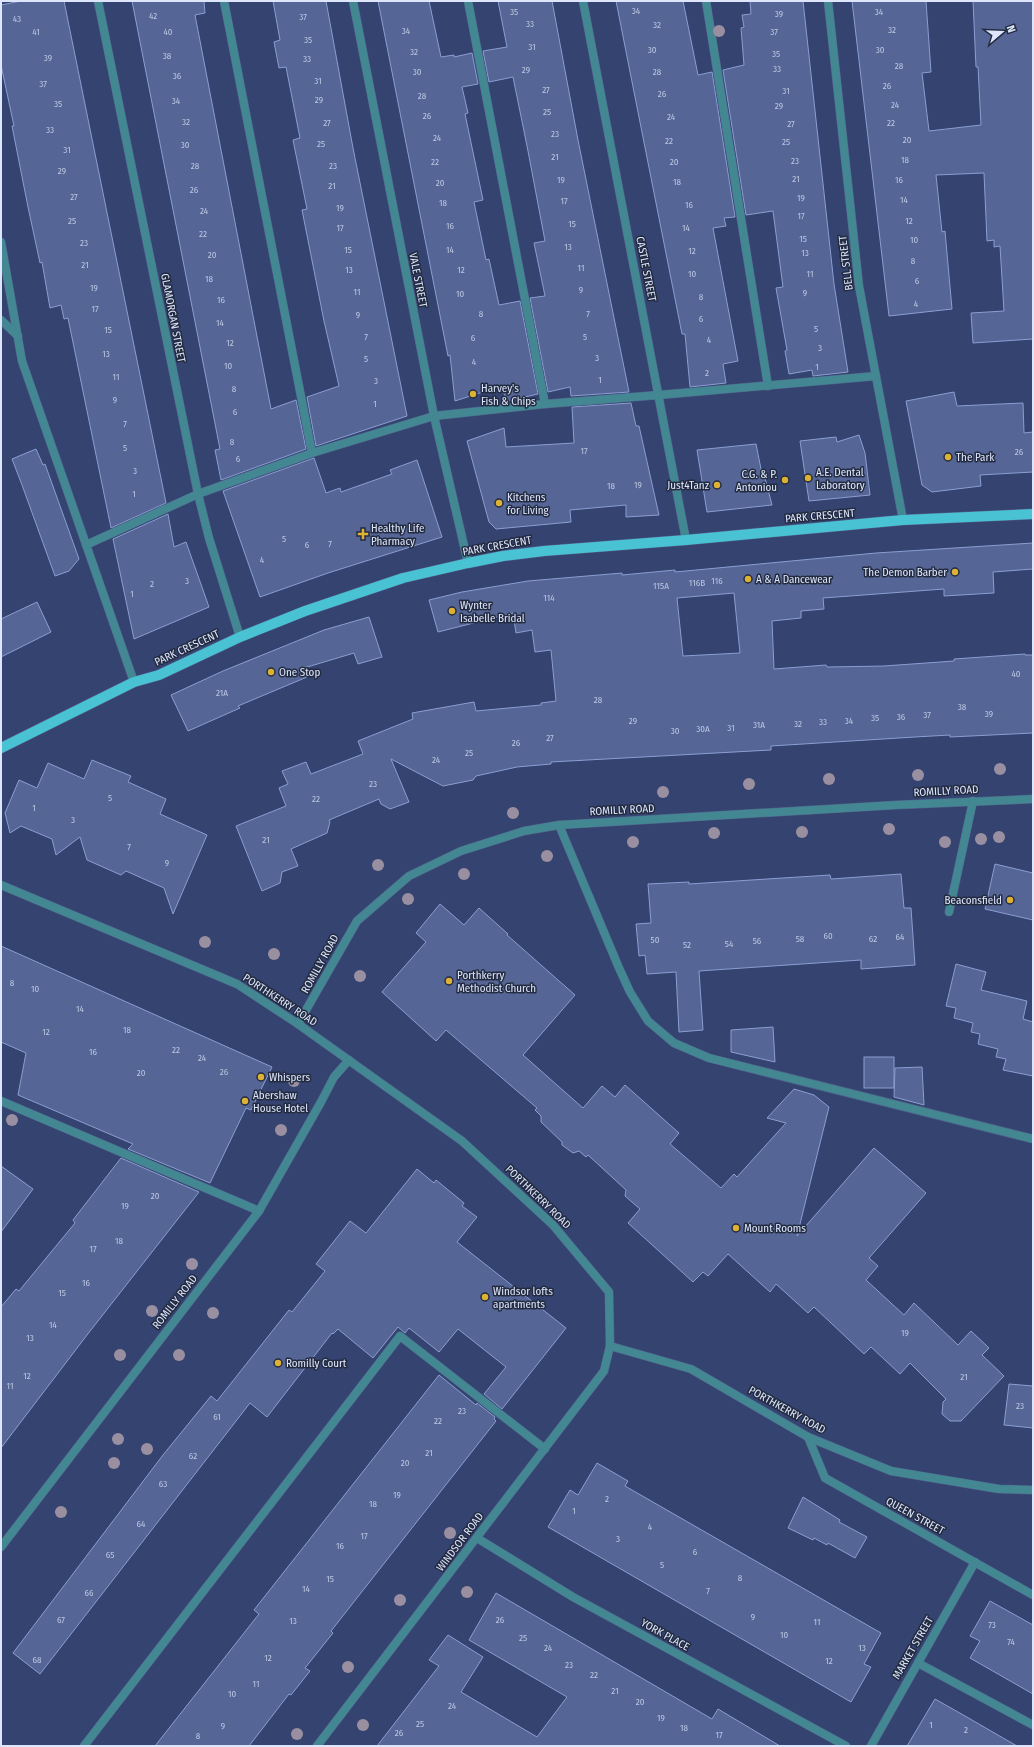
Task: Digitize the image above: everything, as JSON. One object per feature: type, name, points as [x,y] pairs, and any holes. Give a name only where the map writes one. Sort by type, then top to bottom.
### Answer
[{"type":"main road","name":"PARK CRESCENT","points":[[1,748],[134,682],[159,675],[240,636],[305,611],[403,578],[468,563],[503,556],[544,551],[686,540],[903,520],[1033,514]]},
{"type":"street","name":"GLAMORGAN STREET","points":[[98,1],[198,494],[209,538],[240,636]]},
{"type":"street","points":[[224,1],[312,453]]},
{"type":"street","name":"VALE STREET","points":[[353,1],[434,416],[468,563]]},
{"type":"street","points":[[468,1],[545,404]]},
{"type":"street","name":"CASTLE STREET","points":[[583,1],[686,540]]},
{"type":"street","points":[[706,1],[768,386]]},
{"type":"street","name":"BELL STREET","points":[[828,1],[859,286],[903,520]]},
{"type":"street","points":[[1,242],[22,361],[134,682]]},
{"type":"street","points":[[1,320],[18,336]]},
{"type":"street","points":[[86,545],[198,494],[312,453],[434,416],[545,404],[659,396],[876,376]]},
{"type":"street","name":"ROMILLY ROAD","points":[[298,1024],[357,921],[409,876],[462,850],[524,831],[559,825],[1033,798]]},
{"type":"street","points":[[950,912],[973,801]]},
{"type":"street","points":[[559,825],[630,992],[648,1021],[674,1043],[709,1058],[1033,1139]]},
{"type":"street","name":"PORTHKERRY ROAD","points":[[1,885],[238,984],[298,1024],[462,1141],[553,1224],[608,1292],[610,1346],[691,1368],[808,1437],[890,1471],[1000,1489],[1033,1490]]},
{"type":"street","name":"ROMILLY ROAD","points":[[1,1547],[259,1211],[334,1077],[349,1060]]},
{"type":"street","points":[[1,1101],[259,1211]]},
{"type":"street","points":[[84,1746],[400,1336],[545,1449]]},
{"type":"street","name":"WINDSOR ROAD","points":[[317,1746],[604,1371],[610,1346]]},
{"type":"street","name":"QUEEN STREET","points":[[808,1437],[825,1478],[1033,1595]]},
{"type":"street","name":"YORK PLACE","points":[[477,1538],[573,1597],[846,1746]]},
{"type":"street","name":"MARKET STREET","points":[[871,1746],[975,1562]]},
{"type":"street","points":[[918,1663],[1033,1725]]},
{"type":"building","points":[[21,1],[64,1],[166,503],[111,528],[68,318],[64,319],[61,305],[50,308],[42,262],[40,263],[28,207],[12,126],[14,126],[1,65],[1,5]]},
{"type":"building","points":[[132,1],[204,1],[205,13],[195,15],[271,409],[296,400],[306,449],[221,480],[215,450],[220,449]]},
{"type":"building","points":[[273,1],[326,1],[353,148],[407,416],[316,446],[307,397],[339,386],[324,321],[302,210],[307,209],[293,140],[300,138],[286,67],[279,68],[274,42],[280,40]]},
{"type":"building","points":[[378,1],[429,1],[441,57],[454,55],[454,57],[472,53],[478,84],[462,87],[468,113],[465,114],[483,200],[474,202],[486,260],[489,259],[499,305],[520,301],[538,394],[507,401],[501,386],[455,401],[450,355],[448,356]]},
{"type":"building","points":[[498,1],[552,1],[578,140],[629,392],[571,396],[570,387],[548,392],[530,298],[545,296],[534,243],[545,241],[528,151],[513,77],[489,82],[483,51],[507,47]]},
{"type":"building","points":[[616,1],[683,1],[698,75],[712,72],[735,217],[724,218],[726,226],[713,228],[738,361],[723,364],[726,383],[690,387],[685,334],[682,334]]},
{"type":"building","points":[[750,1],[803,1],[834,284],[848,372],[813,376],[812,370],[789,374],[785,351],[787,350],[776,288],[783,287],[773,211],[746,215],[723,70],[744,65],[741,28],[744,27],[742,15],[751,14]]},
{"type":"building","points":[[852,1],[926,1],[931,72],[922,73],[929,131],[981,125],[978,67],[976,67],[973,1],[1033,1],[1033,339],[973,343],[971,313],[1004,311],[1000,246],[994,247],[994,240],[987,241],[984,173],[936,175],[942,232],[945,231],[952,309],[889,316]]},
{"type":"building","points":[[954,392],[957,406],[1023,403],[1024,433],[1033,432],[1033,472],[980,475],[981,486],[932,492],[922,485],[906,401]]},
{"type":"building","points":[[631,403],[636,426],[639,426],[659,515],[626,517],[626,505],[570,510],[571,522],[496,529],[489,522],[467,441],[504,428],[506,447],[574,443],[572,407]]},
{"type":"building","points":[[859,435],[865,453],[870,495],[809,501],[800,441],[836,437],[837,442]]},
{"type":"building","points":[[756,444],[763,479],[765,478],[772,505],[707,512],[697,450]]},
{"type":"building","points":[[36,449],[43,465],[45,464],[79,559],[69,571],[55,576],[12,459]]},
{"type":"building","points":[[314,458],[326,493],[340,488],[341,492],[392,474],[390,470],[417,460],[442,537],[328,573],[260,597],[223,491]]},
{"type":"building","points":[[168,514],[174,547],[186,542],[209,607],[134,639],[113,539]]},
{"type":"building","points":[[1033,543],[1033,569],[993,572],[994,593],[944,596],[944,589],[823,598],[824,609],[801,611],[801,618],[772,621],[774,669],[826,665],[827,667],[884,666],[954,661],[954,659],[1025,654],[1033,655],[1033,733],[915,737],[771,746],[771,750],[551,762],[551,764],[517,767],[476,776],[473,780],[443,786],[391,759],[409,802],[390,809],[381,804],[379,799],[329,820],[330,822],[327,833],[291,849],[298,866],[282,872],[280,883],[262,891],[236,826],[286,806],[279,788],[288,784],[282,771],[306,762],[311,774],[363,754],[358,741],[413,719],[412,713],[474,702],[476,711],[541,705],[541,703],[556,701],[551,650],[535,652],[532,630],[516,633],[513,613],[438,632],[429,600],[462,592],[528,581],[622,573],[622,575],[675,570],[675,572],[876,553]],"holes":[[[734,593],[740,653],[683,656],[677,598]]]},
{"type":"building","points":[[37,602],[51,632],[1,657],[1,619]]},
{"type":"building","points":[[369,617],[382,657],[358,664],[354,653],[304,668],[307,677],[238,706],[240,708],[188,731],[171,695],[223,671],[324,630]]},
{"type":"building","points":[[92,760],[131,776],[128,782],[166,799],[160,814],[207,835],[173,914],[164,888],[126,871],[121,875],[87,860],[80,837],[56,855],[52,839],[21,826],[10,833],[5,813],[19,780],[37,788],[48,763],[84,779]]},
{"type":"building","name":"Beaconsfield","points":[[995,864],[1033,873],[1033,920],[985,909]]},
{"type":"building","points":[[901,874],[904,908],[911,908],[915,965],[861,969],[861,960],[699,971],[703,1030],[679,1032],[676,972],[647,974],[645,955],[639,956],[636,924],[651,923],[648,884],[689,882],[689,884],[830,875],[831,879]]},
{"type":"building","points":[[440,904],[464,925],[479,908],[508,934],[507,935],[575,995],[523,1055],[583,1108],[602,1086],[615,1097],[625,1085],[679,1133],[670,1144],[721,1188],[734,1174],[737,1177],[786,1123],[767,1118],[794,1089],[814,1095],[829,1107],[797,1236],[874,1148],[926,1193],[869,1258],[878,1266],[866,1280],[904,1315],[914,1303],[958,1345],[971,1331],[989,1348],[982,1355],[1004,1376],[961,1421],[950,1421],[942,1414],[943,1402],[946,1399],[910,1363],[900,1374],[871,1347],[864,1354],[814,1307],[808,1313],[776,1284],[770,1292],[728,1254],[708,1276],[703,1272],[693,1282],[628,1223],[640,1209],[625,1196],[626,1190],[588,1155],[586,1157],[579,1151],[573,1153],[562,1145],[562,1142],[541,1122],[541,1116],[535,1110],[537,1108],[446,1030],[436,1041],[382,992],[426,942],[416,933]]},
{"type":"building","points":[[1,946],[272,1067],[251,1110],[246,1108],[210,1183],[128,1149],[133,1144],[18,1095],[26,1053],[1,1042]]},
{"type":"building","points":[[956,964],[986,972],[981,990],[1027,1001],[1023,1019],[1033,1022],[1033,1076],[1003,1070],[1006,1059],[996,1057],[998,1049],[978,1044],[980,1034],[971,1032],[973,1023],[954,1018],[956,1008],[946,1006]]},
{"type":"building","points":[[773,1027],[775,1062],[731,1052],[731,1030]]},
{"type":"building","points":[[864,1057],[894,1057],[894,1088],[864,1088]]},
{"type":"building","points":[[922,1067],[924,1105],[894,1097],[895,1068]]},
{"type":"building","points":[[121,1158],[199,1192],[1,1448],[1,1307],[16,1289],[19,1291],[75,1223],[73,1220]]},
{"type":"building","points":[[1,1166],[33,1189],[1,1232]]},
{"type":"building","points":[[417,1169],[434,1183],[436,1180],[464,1203],[462,1206],[477,1217],[457,1242],[566,1328],[502,1409],[484,1394],[506,1367],[458,1329],[439,1352],[409,1328],[405,1333],[398,1327],[373,1358],[338,1329],[333,1334],[332,1333],[267,1417],[250,1403],[40,1674],[13,1653],[163,1455],[211,1396],[217,1401],[289,1310],[292,1312],[325,1271],[316,1264],[350,1221],[366,1233]]},
{"type":"building","points":[[439,1375],[476,1405],[477,1403],[495,1417],[494,1419],[496,1421],[331,1631],[333,1633],[305,1668],[310,1671],[291,1695],[289,1694],[249,1746],[155,1746],[259,1614],[254,1610]]},
{"type":"building","points":[[1009,1384],[1033,1386],[1033,1428],[1004,1425]]},
{"type":"building","points":[[597,1463],[628,1481],[625,1486],[881,1633],[864,1664],[871,1667],[851,1702],[548,1527],[570,1490],[578,1495]]},
{"type":"building","points":[[803,1497],[840,1520],[839,1522],[867,1537],[855,1558],[828,1543],[827,1545],[814,1538],[813,1540],[788,1528]]},
{"type":"building","points":[[496,1593],[712,1719],[718,1709],[780,1746],[377,1746],[439,1666],[429,1660],[448,1635],[483,1657],[461,1692],[537,1737],[567,1697],[469,1640]]},
{"type":"building","points":[[990,1601],[1033,1625],[1033,1694],[970,1658],[980,1641],[970,1636]]},
{"type":"building","points":[[935,1699],[965,1716],[1017,1746],[907,1746]]},
{"type":"place","name":"Harvey's Fish & Chips","points":[[473,394]]},
{"type":"place","name":"The Park","points":[[948,457]]},
{"type":"place","name":"A.E. Dental Laboratory","points":[[808,478]]},
{"type":"place","name":"C.G. & P. Antoniou","points":[[785,480]]},
{"type":"place","name":"Just4Tanz","points":[[717,485]]},
{"type":"place","name":"Kitchens for Living","points":[[499,503]]},
{"type":"place","name":"Healthy Life Pharmacy","points":[[363,534]]},
{"type":"place","name":"The Demon Barber","points":[[955,572]]},
{"type":"place","name":"A & A Dancewear","points":[[748,579]]},
{"type":"place","name":"Wynter Isabelle Bridal","points":[[452,611]]},
{"type":"place","name":"One Stop","points":[[271,672]]},
{"type":"place","name":"Beaconsfield","points":[[1010,900]]},
{"type":"place","name":"Porthkerry Methodist Church","points":[[449,981]]},
{"type":"place","name":"Whispers","points":[[261,1077]]},
{"type":"place","name":"Abershaw House Hotel","points":[[245,1101]]},
{"type":"place","name":"Mount Rooms","points":[[736,1228]]},
{"type":"place","name":"Windsor lofts apartments","points":[[485,1297]]},
{"type":"place","name":"Romilly Court","points":[[278,1363]]}]
